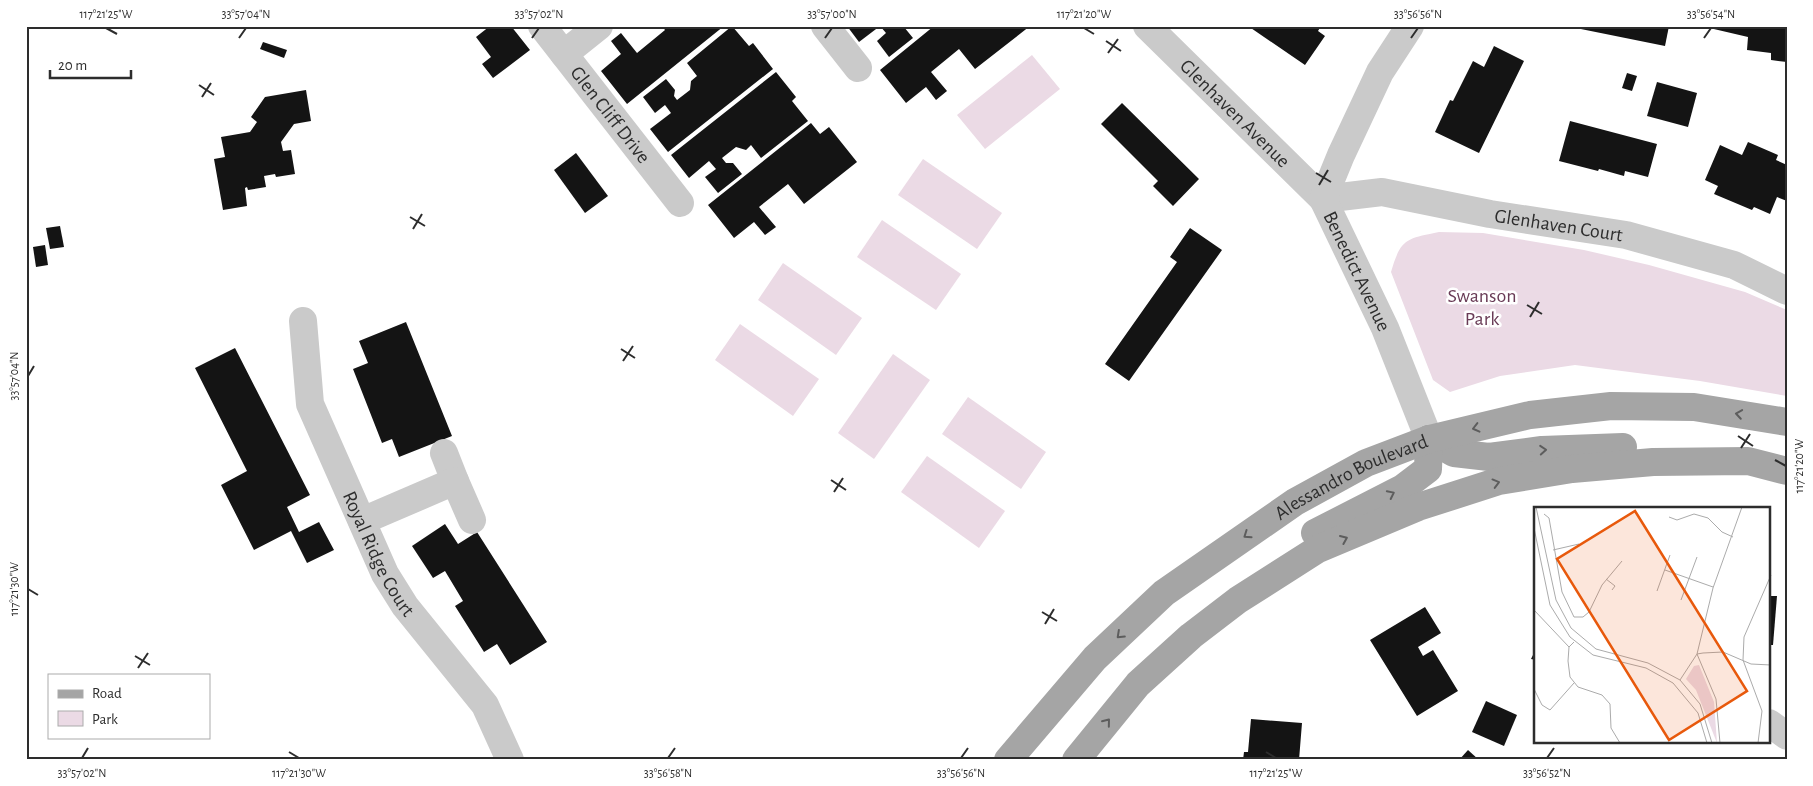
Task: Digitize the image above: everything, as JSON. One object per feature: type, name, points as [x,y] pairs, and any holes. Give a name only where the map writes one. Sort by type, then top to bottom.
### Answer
[{"type":"main road","name":"Alessandro Boulevard","points":[[1008,760],[1095,658],[1164,594],[1295,502],[1366,463],[1429,440],[1530,415],[1611,406],[1694,406],[1787,422]]},
{"type":"main road","points":[[1238,600],[1285,548],[1403,488],[1428,469],[1429,440],[1454,453],[1489,457],[1542,450],[1681,445],[1787,471]]},
{"type":"main road","points":[[1076,760],[1138,684],[1191,636],[1238,600],[1318,550],[1418,507],[1499,481],[1572,469],[1653,462],[1748,461]]},
{"type":"street","name":"Glen Cliff Drive","points":[[542,26],[680,203]]},
{"type":"street","points":[[564,54],[598,26]]},
{"type":"street","points":[[825,26],[858,68]]},
{"type":"street","name":"Glenhaven Avenue","points":[[1147,26],[1323,199]]},
{"type":"street","name":"Benedict Avenue","points":[[1410,26],[1380,72],[1341,155],[1323,199],[1385,328],[1429,440]]},
{"type":"street","name":"Glenhaven Court","points":[[1323,199],[1382,192],[1490,214],[1626,235],[1734,265],[1787,292]]},
{"type":"street","name":"Royal Ridge Court","points":[[303,321],[310,404],[385,574],[405,606],[484,705],[510,760]]},
{"type":"street","points":[[444,453],[472,520]]},
{"type":"street","points":[[362,521],[455,481]]},
{"type":"street","points":[[1770,724],[1787,736]]},
{"type":"green space","points":[[1032,55],[1060,89],[985,149],[957,115]]},
{"type":"green space","points":[[923,159],[1002,213],[977,249],[898,195]]},
{"type":"green space","points":[[882,220],[961,274],[936,310],[857,257]]},
{"type":"green space","name":"Swanson Park","points":[[1439,232],[1483,233],[1584,250],[1649,265],[1745,292],[1787,310],[1787,396],[1700,381],[1575,365],[1500,376],[1450,392],[1433,380],[1391,272],[1398,252],[1406,242],[1419,236]]},
{"type":"green space","points":[[783,263],[862,318],[836,355],[758,300]]},
{"type":"green space","points":[[740,324],[819,379],[793,416],[715,360]]},
{"type":"green space","points":[[893,354],[930,380],[874,459],[838,433]]},
{"type":"green space","points":[[968,397],[1046,452],[1021,489],[942,434]]},
{"type":"green space","points":[[927,456],[1005,511],[979,548],[901,492]]},
{"type":"building","points":[[490,26],[511,26],[530,50],[493,78],[482,64],[491,57],[476,37]]},
{"type":"building","points":[[662,26],[724,26],[627,104],[601,71],[621,54],[611,41],[621,33],[637,53],[665,30]]},
{"type":"building","points":[[732,26],[749,46],[753,43],[773,69],[668,152],[650,129],[671,113],[665,105],[655,113],[643,97],[666,79],[675,90],[674,96],[677,100],[690,90],[691,81],[697,76],[687,63]]},
{"type":"building","points":[[847,26],[880,26],[859,42]]},
{"type":"building","points":[[880,26],[904,27],[913,38],[889,57],[877,41],[886,33]]},
{"type":"building","points":[[934,26],[1030,26],[975,69],[959,49],[931,72],[947,91],[936,100],[926,87],[906,103],[880,70]]},
{"type":"building","points":[[1248,26],[1321,26],[1318,31],[1325,36],[1305,65]]},
{"type":"building","points":[[1566,26],[1669,26],[1665,46]]},
{"type":"building","points":[[1701,26],[1787,26],[1787,62],[1771,60],[1771,53],[1747,50],[1748,37]]},
{"type":"building","points":[[263,42],[287,50],[284,58],[260,49]]},
{"type":"building","points":[[1494,46],[1524,61],[1479,153],[1435,132],[1450,100],[1453,101],[1473,61],[1484,67]]},
{"type":"building","points":[[776,72],[796,97],[792,101],[808,121],[761,158],[751,145],[746,150],[736,147],[722,158],[726,163],[733,163],[742,174],[718,193],[705,177],[716,169],[709,161],[689,178],[671,155]]},
{"type":"building","points":[[1627,73],[1637,76],[1632,91],[1622,88]]},
{"type":"building","points":[[1657,82],[1697,93],[1688,127],[1647,116]]},
{"type":"building","points":[[306,90],[311,121],[294,124],[281,142],[283,151],[291,150],[295,174],[276,177],[275,174],[264,176],[266,187],[248,190],[247,187],[245,188],[247,206],[223,210],[214,159],[225,157],[221,137],[250,132],[257,122],[251,117],[265,97]]},
{"type":"building","points":[[1122,103],[1199,179],[1173,206],[1153,186],[1158,181],[1101,124]]},
{"type":"building","points":[[1570,121],[1657,144],[1648,177],[1625,171],[1624,176],[1559,161]]},
{"type":"building","points":[[811,123],[820,134],[829,127],[857,162],[804,204],[788,184],[759,207],[776,227],[765,235],[754,222],[734,238],[708,205]]},
{"type":"building","points":[[1748,142],[1778,155],[1776,160],[1787,165],[1787,201],[1777,197],[1770,214],[1754,207],[1752,210],[1714,194],[1718,186],[1705,180],[1720,145],[1742,155]]},
{"type":"building","points":[[576,153],[608,196],[585,213],[554,170]]},
{"type":"building","points":[[60,226],[64,247],[50,249],[46,228]]},
{"type":"building","points":[[1190,228],[1222,250],[1129,381],[1105,364],[1177,262],[1170,257]]},
{"type":"building","points":[[45,245],[48,265],[36,267],[33,247]]},
{"type":"building","points":[[406,322],[452,436],[399,457],[392,439],[382,443],[353,369],[368,363],[359,341]]},
{"type":"building","points":[[235,348],[310,495],[287,507],[299,532],[319,522],[334,550],[307,563],[291,531],[254,550],[221,485],[247,471],[195,368]]},
{"type":"building","points":[[445,524],[458,544],[477,532],[547,642],[510,665],[497,644],[484,652],[455,606],[463,601],[445,571],[433,578],[412,546]]},
{"type":"building","points":[[1770,596],[1777,596],[1773,645],[1770,645]]},
{"type":"building","points":[[1425,607],[1441,633],[1418,647],[1423,656],[1433,650],[1458,691],[1417,716],[1370,640]]},
{"type":"building","points":[[1486,701],[1517,715],[1504,746],[1472,732]]},
{"type":"building","points":[[1251,719],[1302,723],[1299,760],[1243,760],[1244,752],[1248,752]]},
{"type":"building","points":[[1468,750],[1479,760],[1459,760]]}]
